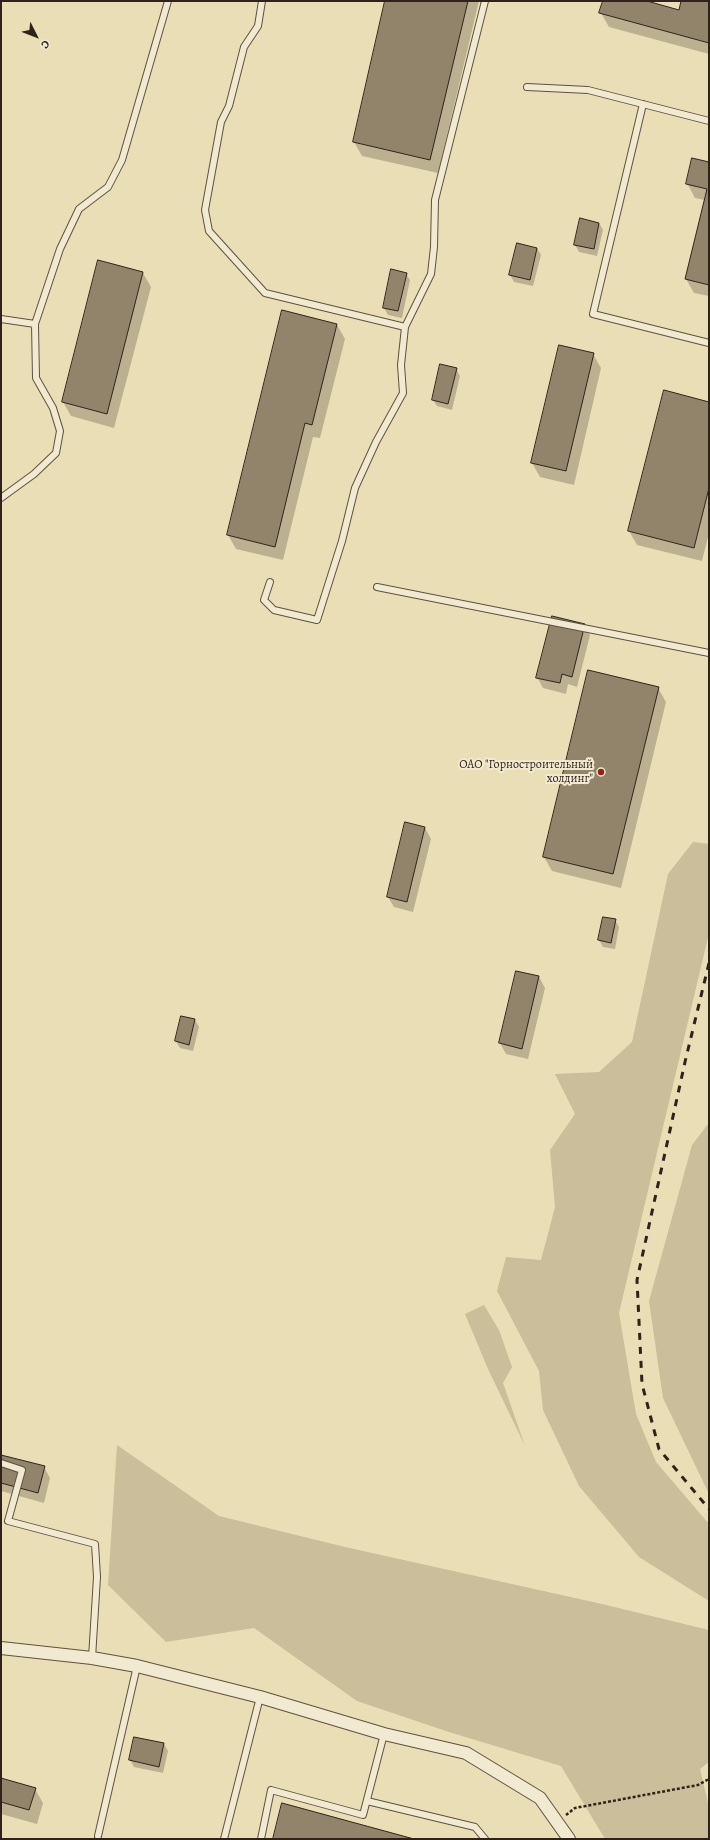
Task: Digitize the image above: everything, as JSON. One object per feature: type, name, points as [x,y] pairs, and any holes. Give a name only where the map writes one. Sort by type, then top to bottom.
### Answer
[{"type":"street","points":[[1,1648],[92,1658],[137,1666],[260,1697],[384,1734],[466,1753],[540,1798],[569,1839]]},
{"type":"lane","points":[[1,498],[34,474],[56,453],[60,431],[53,408],[36,378],[35,324],[60,250],[80,209],[108,186],[122,160],[168,1]]},
{"type":"lane","points":[[262,1],[258,26],[244,46],[229,106],[221,122],[205,210],[209,231],[265,293],[405,327]]},
{"type":"lane","points":[[270,582],[264,600],[274,610],[316,620],[342,541],[355,488],[376,442],[403,393],[401,365],[405,327],[430,274],[434,247],[435,200],[485,1]]},
{"type":"lane","points":[[527,87],[588,90],[709,121]]},
{"type":"lane","points":[[643,104],[593,314],[709,343]]},
{"type":"lane","points":[[1,318],[35,324]]},
{"type":"lane","points":[[377,587],[709,654]]},
{"type":"lane","points":[[1,1463],[22,1470],[8,1521],[95,1544],[97,1577],[92,1658]]},
{"type":"lane","points":[[98,1836],[137,1666]]},
{"type":"lane","points":[[224,1839],[260,1697]]},
{"type":"lane","points":[[261,1839],[271,1790],[363,1815],[384,1734]]},
{"type":"lane","points":[[367,1801],[475,1827],[485,1839]]},
{"type":"path","points":[[557,1822],[575,1808],[698,1785],[709,1779]]},
{"type":"shaded area","points":[[693,842],[709,844],[709,933],[619,1313],[636,1414],[656,1462],[709,1524],[709,1601],[639,1557],[579,1486],[543,1410],[539,1371],[497,1291],[506,1257],[541,1260],[555,1207],[550,1150],[575,1114],[555,1074],[599,1072],[632,1042],[668,874]]},
{"type":"shaded area","points":[[709,1123],[709,1494],[663,1398],[649,1301],[692,1145]]},
{"type":"shaded area","points":[[484,1305],[499,1330],[512,1367],[503,1383],[525,1446],[488,1369],[465,1314]]},
{"type":"shaded area","points":[[117,1445],[219,1516],[345,1547],[602,1604],[709,1630],[709,1762],[700,1769],[709,1807],[709,1839],[605,1839],[561,1766],[449,1732],[357,1701],[254,1628],[166,1642],[108,1585]]},
{"type":"building","points":[[385,1],[468,1],[430,160],[353,142]]},
{"type":"building","points":[[603,1],[647,1],[679,10],[681,1],[709,1],[709,43],[599,13]]},
{"type":"building","points":[[692,158],[709,162],[709,285],[685,279],[707,189],[686,184]]},
{"type":"building","points":[[580,218],[599,223],[594,249],[574,245]]},
{"type":"building","points":[[517,243],[537,248],[530,280],[509,275]]},
{"type":"building","points":[[98,260],[143,272],[107,414],[62,402]]},
{"type":"building","points":[[391,269],[407,273],[398,311],[383,308]]},
{"type":"building","points":[[282,310],[337,324],[312,425],[305,423],[275,547],[227,535]]},
{"type":"building","points":[[559,345],[594,353],[566,471],[531,463]]},
{"type":"building","points":[[440,364],[457,368],[448,404],[432,400]]},
{"type":"building","points":[[664,390],[709,402],[709,488],[694,548],[628,531]]},
{"type":"building","points":[[552,616],[585,624],[572,677],[562,674],[560,683],[536,678]]},
{"type":"building","name":"ОАО \"Горностроительный холдинг\"","points":[[588,670],[659,687],[613,874],[543,857]]},
{"type":"building","points":[[405,822],[425,827],[407,902],[387,897]]},
{"type":"building","points":[[603,917],[616,919],[611,943],[598,940]]},
{"type":"building","points":[[516,971],[539,976],[522,1049],[499,1043]]},
{"type":"building","points":[[181,1016],[195,1019],[189,1045],[175,1041]]},
{"type":"building","points":[[1,1455],[45,1466],[38,1493],[1,1483]]},
{"type":"building","points":[[134,1737],[164,1743],[159,1767],[129,1760]]},
{"type":"building","points":[[1,1778],[36,1788],[29,1810],[1,1802]]},
{"type":"building","points":[[282,1803],[414,1839],[273,1839]]},
{"type":"railway","points":[[709,963],[685,1062],[637,1280],[642,1384],[659,1449],[709,1509]]},
{"type":"place","name":"ОАО \"Горностроительный холдинг\"","points":[[601,772]]}]
